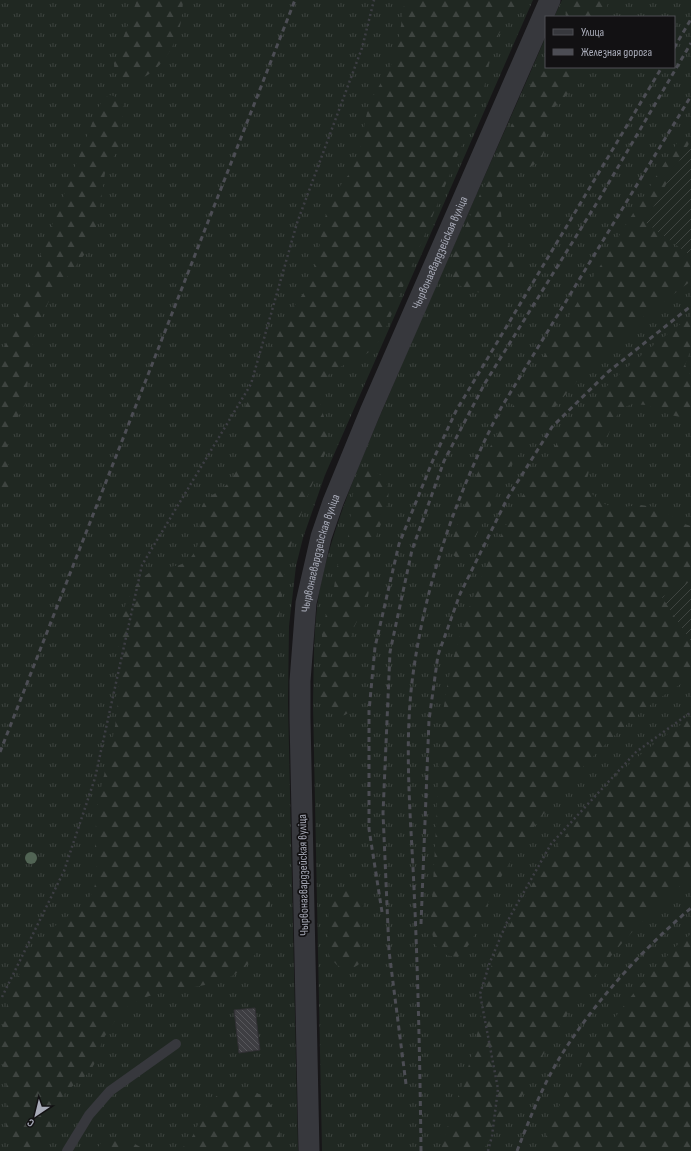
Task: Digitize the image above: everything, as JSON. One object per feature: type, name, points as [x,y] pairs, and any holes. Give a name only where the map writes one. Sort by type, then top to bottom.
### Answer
[{"type":"street","name":"Чырвонагвардзейская вуліца","points":[[309,1151],[300,718],[305,611],[313,569],[321,537],[351,457],[550,0]]},
{"type":"lane","points":[[67,1151],[89,1115],[110,1091],[176,1044]]},
{"type":"path","points":[[2,997],[64,871],[95,778],[142,565],[251,384],[297,223],[362,48],[374,0]]},
{"type":"path","points":[[488,1151],[492,1136],[498,1089],[480,994],[490,962],[507,922],[551,844],[636,752],[691,712]]},
{"type":"green space","points":[[0,0],[533,0],[325,475],[303,538],[296,566],[289,626],[288,703],[298,1151],[0,1151]]},
{"type":"green space","points":[[137,0],[183,0],[182,18],[176,40],[165,59],[146,76],[131,80],[123,78],[117,74],[114,63]]},
{"type":"green space","points":[[405,0],[522,0],[505,23],[494,46],[482,97],[383,335],[370,351],[331,373],[322,384],[320,391],[321,405],[328,431],[327,445],[293,538],[287,562],[276,637],[274,667],[273,879],[267,922],[261,940],[254,956],[242,970],[226,979],[154,995],[137,1001],[123,1011],[105,1036],[92,1068],[86,1076],[63,1095],[60,1100],[56,1109],[51,1135],[47,1141],[41,1146],[31,1149],[16,1150],[11,1143],[6,1129],[7,1091],[1,1046],[5,1017],[14,986],[21,971],[37,945],[46,934],[84,903],[93,891],[95,885],[96,820],[100,793],[117,712],[118,643],[122,616],[126,603],[134,588],[145,576],[155,570],[179,565],[189,559],[197,547],[199,537],[199,518],[202,505],[207,499],[226,485],[237,470],[241,453],[241,424],[244,410],[247,402],[258,385],[273,344],[280,330],[309,284],[313,274],[326,213],[332,198],[354,165],[359,151],[370,103],[395,56]]},
{"type":"green space","points":[[562,0],[691,0],[691,1151],[322,1151],[313,704],[314,662],[319,593],[343,508],[353,480],[417,329],[545,38],[545,68],[675,68],[675,16],[554,16]]},
{"type":"green space","points":[[568,0],[608,0],[606,16],[566,16],[565,7]]},
{"type":"green space","points":[[545,63],[545,68],[570,68],[573,75],[573,88],[549,114],[546,125],[546,142],[544,153],[541,158],[538,162],[510,178],[504,188],[501,200],[502,220],[505,237],[512,254],[514,264],[511,275],[504,286],[498,290],[491,292],[475,292],[460,286],[455,280],[452,274],[451,266],[453,253],[538,70]]},
{"type":"green space","points":[[111,95],[118,98],[123,104],[122,134],[119,147],[105,173],[98,220],[92,240],[84,255],[49,301],[33,342],[29,366],[26,403],[12,427],[8,440],[6,454],[10,476],[8,494],[0,508],[0,358],[98,108],[104,98]]},
{"type":"green space","points":[[685,139],[691,139],[691,178],[666,230],[666,234],[667,240],[671,247],[677,251],[691,249],[691,281],[638,321],[585,372],[543,421],[510,467],[466,556],[457,558],[451,552],[451,544],[468,495],[485,456],[514,404],[677,143]]},
{"type":"green space","points":[[691,140],[691,256],[645,222]]},
{"type":"green space","points":[[691,316],[691,349],[685,365],[691,376],[691,419],[670,415],[646,405],[632,404],[621,409],[613,422],[608,436],[590,467],[587,479],[592,494],[602,503],[615,508],[641,505],[654,507],[667,513],[681,523],[691,526],[691,677],[651,704],[620,730],[569,783],[538,821],[510,862],[493,891],[479,926],[470,943],[458,957],[449,956],[443,953],[435,943],[431,914],[441,731],[443,710],[453,662],[464,623],[478,585],[495,546],[515,509],[536,474],[559,441],[583,411],[608,385],[649,349]]},
{"type":"green space","points":[[372,470],[382,477],[387,486],[388,496],[383,519],[371,552],[367,600],[351,637],[350,654],[353,704],[351,711],[345,715],[339,716],[329,713],[323,705],[320,697],[322,633],[326,614],[333,598],[336,570],[348,538],[353,494],[360,477],[366,471]]},
{"type":"green space","points":[[691,581],[691,642],[662,597]]},
{"type":"green space","points":[[691,717],[691,877],[634,930],[585,989],[551,1040],[530,1083],[520,1099],[491,1137],[483,1151],[440,1151],[472,1053],[491,967],[519,907],[565,836],[601,793],[637,758]]},
{"type":"green space","points":[[341,890],[349,890],[357,894],[362,900],[364,910],[362,929],[363,959],[358,965],[351,969],[344,969],[337,965],[331,959],[327,950],[329,903],[334,895]]},
{"type":"green space","points":[[691,934],[691,1151],[540,1151],[561,1102],[589,1051],[633,994],[675,947]]},
{"type":"green space","points":[[237,1088],[250,1090],[260,1094],[273,1108],[277,1117],[281,1151],[173,1151],[186,1145],[191,1139],[204,1111],[214,1098],[228,1090]]},
{"type":"green space","points":[[111,1138],[126,1139],[142,1148],[153,1151],[95,1151],[101,1143]]},
{"type":"building","points":[[255,1008],[260,1050],[239,1053],[234,1010]]},
{"type":"railway","points":[[0,752],[295,0]]},
{"type":"railway","points":[[675,46],[691,19]]},
{"type":"railway","points":[[406,1084],[389,951],[383,813],[390,652],[412,550],[444,461],[485,383],[598,201],[691,43]]},
{"type":"railway","points":[[382,912],[369,829],[369,711],[375,647],[399,544],[433,460],[456,411],[661,68]]},
{"type":"railway","points":[[421,1151],[418,987],[408,759],[412,682],[417,646],[425,611],[444,541],[456,507],[501,408],[691,96]]},
{"type":"railway","points":[[421,924],[429,720],[438,655],[460,594],[508,497],[552,427],[608,372],[691,306]]},
{"type":"railway","points":[[517,1151],[537,1101],[562,1054],[575,1034],[621,976],[655,941],[691,908]]}]
